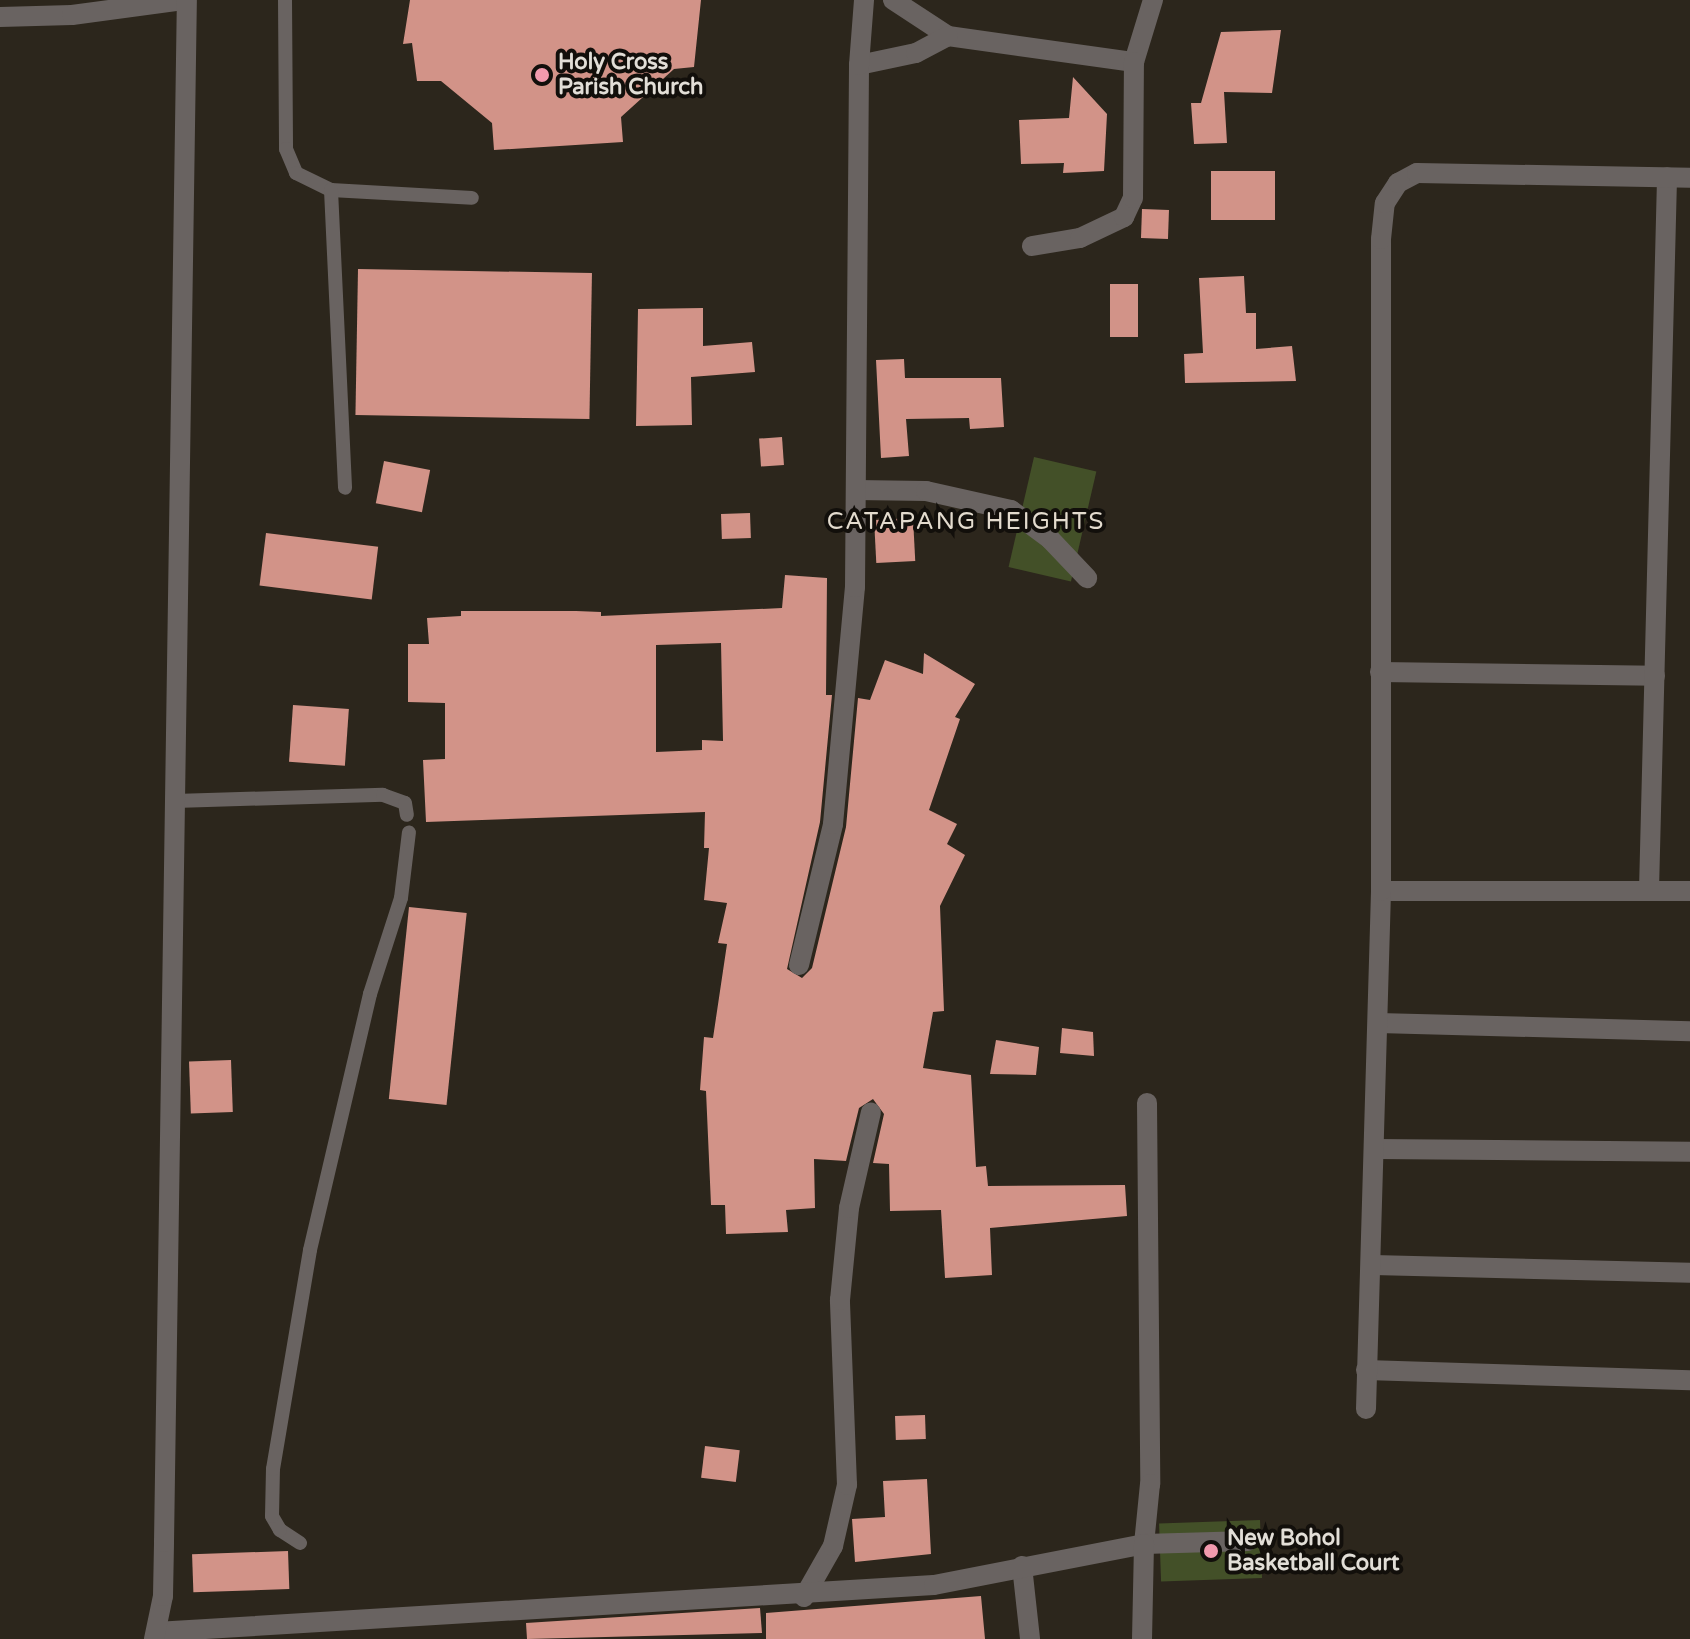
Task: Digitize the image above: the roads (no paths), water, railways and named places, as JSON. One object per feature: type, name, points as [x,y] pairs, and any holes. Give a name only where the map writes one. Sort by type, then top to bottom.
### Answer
[{"type":"street","points":[[0,17],[72,15],[185,0],[164,1555],[155,1635],[804,1597],[934,1585],[1144,1544],[1248,1541]]},
{"type":"street","points":[[799,965],[833,824],[855,587],[859,65],[864,0]]},
{"type":"street","points":[[893,0],[948,36],[1134,62]]},
{"type":"street","points":[[1032,246],[1080,238],[1124,217],[1133,198],[1134,62],[1153,0]]},
{"type":"street","points":[[859,65],[903,58],[948,36]]},
{"type":"street","points":[[1366,1409],[1373,1265],[1381,891],[1381,239],[1385,203],[1398,183],[1417,173],[1690,178]]},
{"type":"street","points":[[1649,890],[1667,177]]},
{"type":"street","points":[[856,490],[926,491],[1011,510],[1050,539],[1087,578]]},
{"type":"street","points":[[1380,672],[1655,676]]},
{"type":"street","points":[[1381,891],[1690,891]]},
{"type":"street","points":[[1378,1023],[1690,1031]]},
{"type":"street","points":[[1142,1639],[1144,1544],[1150,1484],[1147,1103]]},
{"type":"street","points":[[804,1597],[833,1546],[847,1485],[840,1300],[849,1208],[871,1112]]},
{"type":"street","points":[[1376,1149],[1690,1152]]},
{"type":"street","points":[[1373,1265],[1690,1273]]},
{"type":"street","points":[[1366,1370],[1690,1380]]},
{"type":"street","points":[[1022,1566],[1030,1639]]},
{"type":"lane","points":[[285,0],[286,149],[296,173],[331,190],[472,198]]},
{"type":"lane","points":[[331,190],[345,488]]},
{"type":"lane","points":[[175,801],[383,795],[405,803],[407,815]]},
{"type":"lane","points":[[300,1543],[280,1530],[272,1516],[273,1469],[310,1250],[370,994],[401,898],[409,832]]},
{"type":"place","name":"Holy Cross Parish Church","points":[[542,75]]},
{"type":"place","name":"New Bohol Basketball Court","points":[[1211,1551]]},
{"type":"district","name":"CATAPANG HEIGHTS","points":[[966,522]]}]
